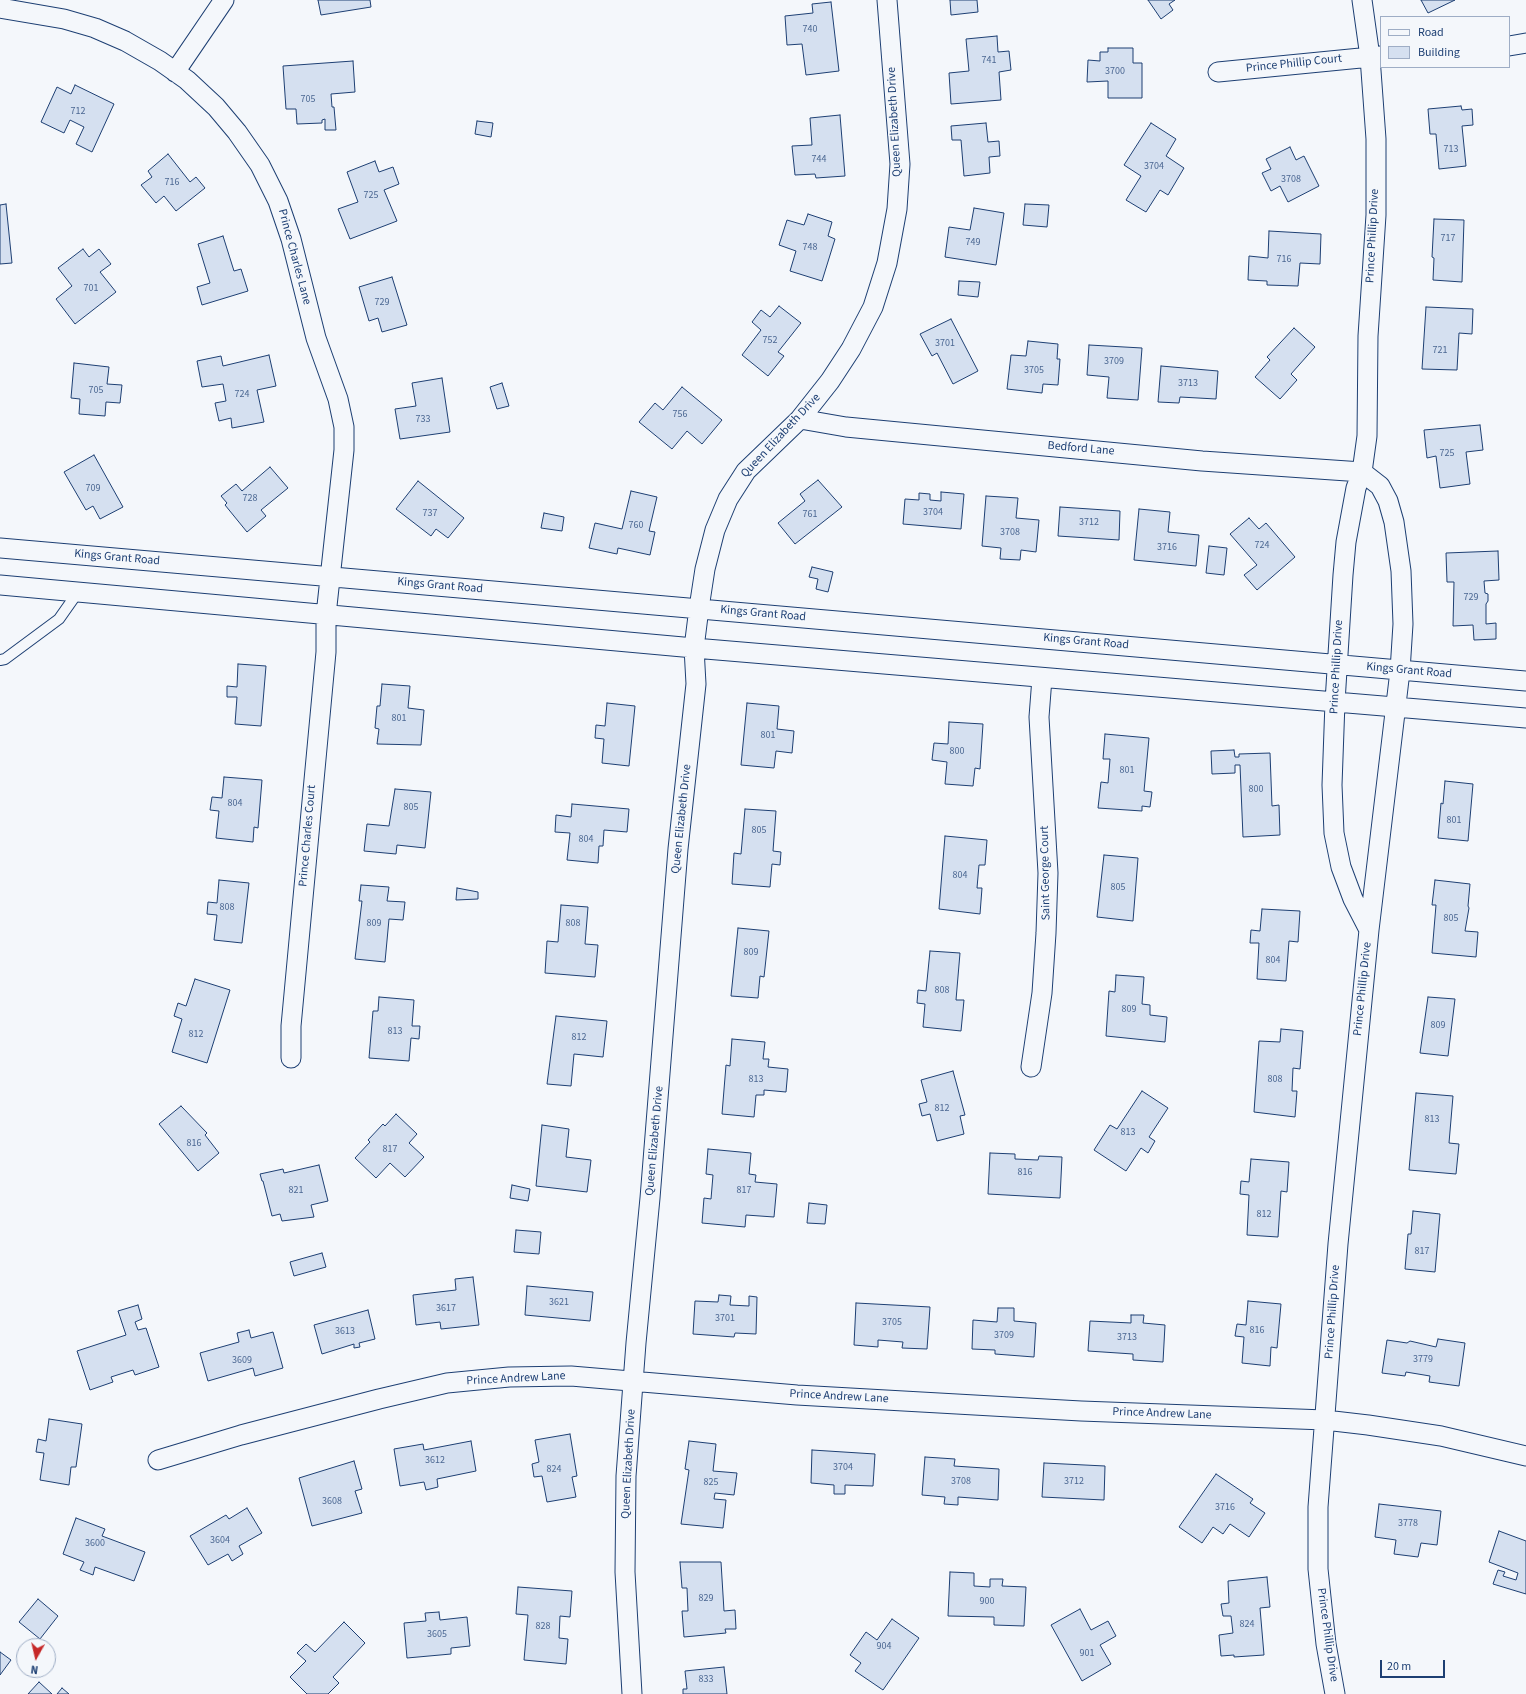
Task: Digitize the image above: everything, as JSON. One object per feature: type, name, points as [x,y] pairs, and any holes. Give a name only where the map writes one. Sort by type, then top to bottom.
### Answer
[{"type":"street","points":[[175,72],[224,0]]},
{"type":"street","name":"Queen Elizabeth Drive","points":[[632,1694],[625,1572],[626,1476],[678,849],[696,684],[694,648],[699,608],[705,569],[715,530],[728,499],[746,471],[800,419],[830,381],[851,349],[873,307],[887,263],[897,209],[900,164],[887,0]]},
{"type":"street","name":"Prince Phillip Drive","points":[[1362,0],[1376,56],[1376,215],[1368,336],[1367,436],[1362,472],[1356,488],[1346,542],[1334,702],[1332,785],[1334,833],[1341,867],[1350,893],[1369,930]]},
{"type":"street","name":"Prince Charles Lane","points":[[0,8],[64,19],[95,28],[125,41],[160,61],[187,80],[216,107],[237,132],[263,171],[278,201],[291,239],[316,338],[338,400],[344,427],[344,450],[326,615]]},
{"type":"street","points":[[1510,46],[1526,43]]},
{"type":"street","name":"Prince Phillip Court","points":[[1218,72],[1376,56]]},
{"type":"street","name":"Bedford Lane","points":[[800,419],[846,426],[1171,458],[1362,472]]},
{"type":"street","name":"Prince Phillip Drive","points":[[1335,1694],[1326,1644],[1318,1569],[1318,1507],[1338,1244],[1369,930],[1394,707],[1400,671],[1403,624],[1402,579],[1394,522],[1388,501],[1380,486],[1362,472]]},
{"type":"street","name":"Kings Grant Road","points":[[0,548],[1526,681]]},
{"type":"street","points":[[0,585],[694,648],[1526,718]]},
{"type":"street","name":"Prince Charles Court","points":[[291,1058],[291,1026],[326,652],[326,615]]},
{"type":"street","name":"Saint George Court","points":[[1030,1068],[1042,993],[1048,873],[1040,717],[1042,678]]},
{"type":"street","name":"Prince Andrew Lane","points":[[158,1460],[241,1435],[372,1400],[447,1383],[509,1377],[571,1376],[798,1395],[1081,1411],[1325,1420],[1440,1436],[1526,1456]]},
{"type":"lane","points":[[0,660],[5,659],[59,619],[78,592]]},
{"type":"building","points":[[318,0],[370,0],[371,7],[321,15]]},
{"type":"building","points":[[950,0],[977,0],[978,12],[951,15]]},
{"type":"building","points":[[1148,0],[1175,0],[1169,4],[1173,10],[1161,19]]},
{"type":"building","points":[[1421,0],[1455,0],[1428,13]]},
{"type":"building","points":[[831,2],[839,71],[806,75],[802,44],[787,45],[785,16],[813,13],[812,4]]},
{"type":"building","points":[[997,36],[998,52],[1009,51],[1011,70],[999,72],[1001,100],[951,104],[949,73],[969,71],[966,39]]},
{"type":"building","points":[[1108,48],[1133,48],[1133,63],[1142,63],[1142,98],[1108,98],[1108,81],[1087,82],[1088,60],[1100,61],[1100,52],[1108,52]]},
{"type":"building","points":[[353,61],[355,92],[331,94],[336,130],[325,130],[325,119],[322,120],[322,123],[297,124],[296,109],[286,109],[283,66]]},
{"type":"building","points":[[75,85],[114,104],[92,152],[76,144],[84,127],[70,120],[64,133],[41,122],[57,87],[71,94]]},
{"type":"building","points":[[1461,106],[1462,110],[1472,109],[1473,125],[1462,126],[1466,166],[1439,169],[1436,134],[1430,134],[1428,109]]},
{"type":"building","points":[[840,115],[845,176],[816,178],[815,174],[795,175],[792,146],[812,145],[810,118]]},
{"type":"building","points":[[477,121],[493,123],[491,137],[475,134]]},
{"type":"building","points":[[986,123],[988,142],[999,141],[1000,156],[989,157],[990,173],[964,176],[961,140],[952,140],[951,126]]},
{"type":"building","points":[[1151,123],[1176,139],[1166,156],[1184,168],[1168,195],[1160,190],[1146,212],[1126,200],[1141,176],[1124,165]]},
{"type":"building","points":[[1290,147],[1296,160],[1304,156],[1319,186],[1288,202],[1280,186],[1271,191],[1262,173],[1271,169],[1266,159]]},
{"type":"building","points":[[168,154],[190,182],[196,177],[205,188],[176,211],[164,196],[156,203],[141,185],[152,177],[148,171]]},
{"type":"building","points":[[375,161],[379,172],[393,167],[399,184],[384,190],[397,221],[350,239],[338,209],[358,202],[347,172]]},
{"type":"building","points":[[6,204],[12,263],[0,264],[0,205]]},
{"type":"building","points":[[1025,204],[1049,205],[1047,227],[1023,225]]},
{"type":"building","points":[[974,208],[1004,213],[996,265],[945,257],[949,227],[970,230]]},
{"type":"building","points":[[808,214],[832,222],[828,236],[835,239],[822,281],[790,271],[796,251],[779,245],[787,220],[804,225]]},
{"type":"building","points":[[1434,219],[1464,220],[1462,282],[1433,280],[1434,258],[1432,257]]},
{"type":"building","points":[[1269,231],[1321,234],[1320,264],[1300,263],[1298,286],[1267,285],[1267,281],[1248,280],[1249,256],[1268,258]]},
{"type":"building","points":[[223,236],[234,271],[241,269],[248,291],[202,305],[197,287],[210,283],[198,244]]},
{"type":"building","points":[[83,249],[89,257],[99,249],[111,264],[100,272],[116,292],[75,324],[56,299],[72,286],[58,268]]},
{"type":"building","points":[[392,277],[407,325],[382,332],[378,318],[369,321],[359,287]]},
{"type":"building","points":[[959,281],[980,282],[978,297],[958,295]]},
{"type":"building","points":[[779,306],[801,323],[778,352],[784,356],[768,376],[742,355],[761,330],[752,322],[761,310],[770,317]]},
{"type":"building","points":[[1426,307],[1473,309],[1472,334],[1459,333],[1457,370],[1422,369]]},
{"type":"building","points":[[951,319],[978,371],[953,384],[937,353],[932,356],[920,334]]},
{"type":"building","points":[[1294,328],[1315,347],[1291,374],[1297,380],[1280,399],[1255,377],[1270,360],[1267,357]]},
{"type":"building","points":[[1028,341],[1058,344],[1057,359],[1060,359],[1058,385],[1043,384],[1042,393],[1007,389],[1011,355],[1026,356]]},
{"type":"building","points":[[1089,345],[1142,348],[1138,400],[1107,398],[1109,377],[1087,375]]},
{"type":"building","points":[[269,355],[276,386],[257,390],[264,422],[232,428],[231,418],[219,421],[215,403],[226,401],[223,384],[202,387],[197,361],[221,356],[223,366]]},
{"type":"building","points":[[74,363],[109,367],[107,384],[122,385],[120,403],[106,402],[105,416],[79,414],[80,399],[71,398]]},
{"type":"building","points":[[1161,366],[1218,371],[1216,399],[1180,397],[1179,403],[1158,402]]},
{"type":"building","points":[[442,378],[450,432],[400,439],[395,409],[416,406],[412,383]]},
{"type":"building","points":[[502,383],[509,406],[497,409],[490,387]]},
{"type":"building","points":[[682,387],[722,420],[702,444],[687,431],[672,449],[639,422],[655,403],[663,410]]},
{"type":"building","points":[[1480,425],[1483,450],[1466,452],[1470,484],[1440,488],[1436,456],[1427,458],[1424,430]]},
{"type":"building","points":[[94,455],[123,507],[100,519],[93,506],[86,510],[64,472]]},
{"type":"building","points":[[270,467],[288,488],[261,510],[266,516],[247,532],[225,505],[227,503],[221,496],[236,484],[242,491]]},
{"type":"building","points":[[818,480],[842,507],[795,544],[778,523],[805,501],[800,494]]},
{"type":"building","points":[[418,481],[464,518],[448,538],[436,529],[431,536],[396,509]]},
{"type":"building","points":[[631,491],[657,497],[649,531],[655,532],[650,555],[618,548],[617,554],[589,548],[595,523],[622,529]]},
{"type":"building","points":[[941,492],[964,494],[961,529],[903,524],[905,499],[919,500],[919,493],[930,494],[930,500],[941,501]]},
{"type":"building","points":[[986,496],[1018,498],[1016,518],[1039,520],[1036,552],[1021,550],[1020,560],[1000,559],[1001,548],[982,546]]},
{"type":"building","points":[[1060,507],[1120,511],[1119,540],[1058,536]]},
{"type":"building","points":[[1139,509],[1170,512],[1168,532],[1199,535],[1196,566],[1134,560]]},
{"type":"building","points":[[544,513],[564,517],[562,531],[541,528]]},
{"type":"building","points":[[1249,518],[1259,529],[1266,523],[1295,557],[1257,590],[1244,575],[1257,565],[1230,534]]},
{"type":"building","points":[[1209,546],[1227,548],[1224,575],[1206,573]]},
{"type":"building","points":[[1498,551],[1499,580],[1484,581],[1485,593],[1488,594],[1488,601],[1486,604],[1486,624],[1496,623],[1496,639],[1474,640],[1473,625],[1453,626],[1454,582],[1447,582],[1446,553]]},
{"type":"building","points":[[812,567],[833,572],[828,592],[816,589],[818,579],[809,577]]},
{"type":"building","points":[[238,664],[266,666],[261,726],[235,724],[237,697],[227,697],[227,686],[237,687]]},
{"type":"building","points":[[382,684],[410,686],[408,708],[424,710],[421,745],[377,744],[379,729],[375,728],[377,706],[380,706]]},
{"type":"building","points":[[607,703],[635,706],[629,766],[602,763],[604,739],[595,738],[596,725],[605,726]]},
{"type":"building","points":[[747,703],[779,706],[777,729],[794,731],[792,753],[776,751],[774,768],[741,765]]},
{"type":"building","points":[[949,722],[983,724],[980,769],[975,768],[973,786],[945,784],[947,762],[932,760],[934,743],[948,744]]},
{"type":"building","points":[[1105,734],[1149,738],[1144,791],[1152,792],[1150,807],[1142,806],[1142,811],[1098,808],[1101,782],[1108,783],[1110,759],[1103,759]]},
{"type":"building","points":[[1234,750],[1235,757],[1239,757],[1239,754],[1270,753],[1272,806],[1279,805],[1280,835],[1243,837],[1240,765],[1235,765],[1235,773],[1212,774],[1211,751]]},
{"type":"building","points":[[224,777],[262,780],[258,828],[254,827],[253,842],[216,838],[219,811],[210,810],[212,797],[222,798]]},
{"type":"building","points":[[1445,781],[1473,784],[1468,841],[1438,838],[1441,803],[1443,804]]},
{"type":"building","points":[[395,789],[431,792],[425,848],[397,845],[396,854],[364,851],[367,824],[389,826]]},
{"type":"building","points":[[572,804],[629,809],[627,832],[604,830],[603,846],[599,846],[598,863],[567,860],[570,833],[555,832],[556,815],[571,817]]},
{"type":"building","points":[[745,809],[776,811],[773,851],[781,852],[780,865],[772,864],[770,887],[732,884],[734,853],[741,854]]},
{"type":"building","points":[[945,836],[987,840],[985,865],[979,865],[977,888],[982,888],[980,914],[939,909]]},
{"type":"building","points":[[1104,855],[1138,858],[1133,921],[1097,917]]},
{"type":"building","points":[[219,880],[249,883],[242,943],[214,940],[217,915],[207,914],[208,902],[217,903]]},
{"type":"building","points":[[1435,880],[1470,884],[1469,908],[1465,931],[1478,932],[1476,957],[1432,953],[1436,905],[1432,905]]},
{"type":"building","points":[[361,885],[389,887],[387,901],[405,902],[403,920],[389,919],[385,962],[355,959],[362,901],[359,901]]},
{"type":"building","points":[[457,888],[478,892],[478,899],[456,900]]},
{"type":"building","points":[[561,905],[588,907],[585,944],[598,945],[595,977],[545,973],[547,941],[558,942]]},
{"type":"building","points":[[1262,909],[1300,911],[1298,942],[1289,941],[1286,981],[1257,979],[1259,943],[1250,943],[1251,930],[1260,931]]},
{"type":"building","points":[[738,928],[769,931],[764,977],[760,976],[758,998],[731,996]]},
{"type":"building","points":[[930,951],[960,953],[956,1000],[964,1000],[961,1031],[923,1027],[925,1004],[917,1003],[918,990],[926,991]]},
{"type":"building","points":[[1116,975],[1144,977],[1142,1004],[1150,1005],[1150,1015],[1167,1017],[1165,1042],[1106,1036],[1109,991],[1115,992]]},
{"type":"building","points":[[195,979],[230,990],[207,1063],[172,1052],[182,1019],[174,1016],[178,1003],[186,1006]]},
{"type":"building","points":[[379,997],[414,1000],[412,1026],[420,1026],[419,1039],[411,1038],[409,1061],[369,1058],[373,1011],[378,1011]]},
{"type":"building","points":[[1428,997],[1455,999],[1448,1056],[1420,1053]]},
{"type":"building","points":[[556,1016],[607,1021],[603,1057],[574,1054],[571,1086],[547,1084]]},
{"type":"building","points":[[1281,1029],[1303,1031],[1300,1069],[1293,1068],[1292,1091],[1297,1091],[1295,1117],[1254,1112],[1259,1041],[1280,1042]]},
{"type":"building","points":[[732,1039],[765,1042],[763,1059],[769,1059],[768,1067],[788,1069],[786,1092],[764,1090],[764,1095],[756,1095],[754,1117],[722,1114],[726,1065],[730,1066]]},
{"type":"building","points":[[953,1071],[965,1115],[960,1116],[964,1134],[937,1141],[930,1114],[922,1116],[919,1104],[927,1102],[921,1080]]},
{"type":"building","points":[[1142,1091],[1168,1108],[1149,1137],[1155,1141],[1148,1153],[1141,1148],[1126,1171],[1094,1150],[1110,1125],[1117,1129]]},
{"type":"building","points":[[1416,1093],[1453,1096],[1449,1143],[1459,1144],[1456,1174],[1409,1170]]},
{"type":"building","points":[[181,1106],[207,1133],[205,1135],[219,1153],[198,1171],[159,1124]]},
{"type":"building","points":[[396,1114],[417,1134],[409,1143],[424,1157],[405,1177],[390,1163],[376,1178],[355,1158],[370,1142],[368,1140],[383,1124],[385,1126]]},
{"type":"building","points":[[542,1125],[569,1129],[566,1157],[591,1160],[587,1192],[536,1186]]},
{"type":"building","points":[[708,1149],[751,1153],[749,1174],[756,1175],[755,1182],[777,1184],[774,1217],[746,1215],[745,1227],[702,1223],[704,1198],[711,1199],[713,1175],[706,1174]]},
{"type":"building","points":[[990,1153],[1015,1154],[1015,1159],[1038,1160],[1039,1156],[1062,1157],[1060,1198],[988,1194]]},
{"type":"building","points":[[1251,1159],[1289,1162],[1287,1192],[1281,1191],[1278,1237],[1247,1235],[1249,1195],[1240,1194],[1241,1181],[1249,1182]]},
{"type":"building","points":[[319,1165],[328,1201],[311,1205],[314,1217],[282,1221],[280,1214],[272,1216],[260,1174],[283,1169],[284,1173]]},
{"type":"building","points":[[512,1185],[530,1189],[528,1201],[510,1198]]},
{"type":"building","points":[[809,1203],[827,1205],[825,1224],[807,1223]]},
{"type":"building","points":[[1413,1211],[1440,1214],[1435,1272],[1405,1269],[1408,1234],[1411,1234]]},
{"type":"building","points":[[516,1230],[541,1232],[539,1254],[514,1252]]},
{"type":"building","points":[[322,1253],[326,1267],[294,1276],[290,1262]]},
{"type":"building","points":[[473,1277],[479,1325],[441,1329],[440,1322],[416,1325],[413,1295],[456,1290],[455,1279]]},
{"type":"building","points":[[527,1286],[593,1292],[590,1321],[525,1315]]},
{"type":"building","points":[[719,1295],[731,1296],[730,1305],[749,1306],[749,1296],[757,1297],[756,1334],[735,1333],[734,1337],[693,1334],[695,1301],[718,1302]]},
{"type":"building","points":[[1248,1301],[1281,1304],[1277,1348],[1271,1347],[1270,1366],[1242,1363],[1244,1337],[1235,1336],[1237,1324],[1246,1325]]},
{"type":"building","points":[[856,1303],[930,1307],[927,1349],[902,1348],[903,1342],[878,1340],[878,1347],[854,1345]]},
{"type":"building","points":[[138,1305],[142,1319],[135,1322],[138,1330],[146,1328],[159,1367],[135,1375],[133,1370],[111,1377],[113,1382],[90,1390],[77,1351],[126,1335],[118,1311]]},
{"type":"building","points":[[998,1308],[1014,1308],[1014,1321],[1036,1323],[1034,1357],[995,1354],[995,1350],[972,1349],[973,1320],[997,1322]]},
{"type":"building","points":[[368,1310],[375,1339],[359,1343],[360,1347],[354,1348],[354,1344],[322,1354],[314,1325]]},
{"type":"building","points":[[1131,1315],[1144,1315],[1143,1323],[1165,1325],[1163,1362],[1133,1360],[1133,1354],[1088,1351],[1090,1321],[1131,1323]]},
{"type":"building","points":[[249,1330],[251,1338],[273,1332],[283,1368],[255,1376],[253,1368],[208,1381],[200,1353],[239,1342],[237,1333]]},
{"type":"building","points":[[1438,1339],[1465,1343],[1459,1386],[1429,1382],[1430,1376],[1406,1372],[1405,1376],[1382,1373],[1387,1340],[1407,1343],[1410,1341],[1436,1347]]},
{"type":"building","points":[[49,1419],[82,1424],[76,1467],[71,1467],[69,1485],[40,1480],[44,1453],[36,1452],[38,1439],[46,1441]]},
{"type":"building","points":[[570,1434],[577,1476],[572,1477],[576,1497],[547,1502],[542,1476],[534,1477],[532,1464],[539,1462],[535,1440]]},
{"type":"building","points":[[471,1441],[476,1471],[437,1479],[438,1487],[426,1490],[424,1482],[400,1486],[394,1449],[423,1444],[424,1450]]},
{"type":"building","points":[[689,1441],[716,1444],[713,1471],[737,1473],[734,1495],[715,1493],[714,1499],[726,1500],[723,1528],[681,1524],[689,1470],[685,1469]]},
{"type":"building","points":[[812,1450],[875,1454],[873,1486],[845,1485],[845,1494],[834,1494],[834,1485],[811,1483]]},
{"type":"building","points":[[925,1457],[955,1459],[954,1466],[999,1469],[998,1500],[958,1497],[958,1505],[944,1504],[945,1497],[922,1495]]},
{"type":"building","points":[[354,1461],[362,1489],[355,1491],[362,1513],[312,1526],[299,1478]]},
{"type":"building","points":[[1044,1463],[1105,1466],[1104,1500],[1042,1497]]},
{"type":"building","points":[[1216,1474],[1253,1499],[1250,1503],[1265,1513],[1249,1537],[1230,1524],[1223,1534],[1213,1527],[1202,1543],[1179,1527]]},
{"type":"building","points":[[1379,1504],[1441,1511],[1437,1545],[1421,1543],[1418,1557],[1394,1554],[1396,1540],[1375,1537]]},
{"type":"building","points":[[247,1508],[262,1533],[239,1546],[243,1554],[232,1561],[228,1554],[208,1565],[190,1536],[226,1515],[229,1519]]},
{"type":"building","points":[[76,1518],[105,1529],[102,1536],[145,1552],[134,1581],[95,1567],[93,1575],[80,1570],[84,1562],[63,1554]]},
{"type":"building","points":[[1499,1531],[1526,1541],[1526,1594],[1493,1584],[1498,1570],[1505,1572],[1503,1576],[1516,1580],[1518,1573],[1489,1562]]},
{"type":"building","points":[[680,1562],[721,1562],[724,1611],[735,1610],[736,1629],[725,1629],[726,1633],[684,1637],[682,1611],[688,1611],[687,1588],[682,1588]]},
{"type":"building","points":[[950,1572],[974,1573],[974,1586],[990,1587],[990,1579],[1003,1579],[1002,1586],[1026,1587],[1024,1626],[994,1625],[994,1617],[948,1616]]},
{"type":"building","points":[[1267,1577],[1270,1607],[1260,1608],[1264,1655],[1234,1657],[1234,1655],[1221,1656],[1219,1635],[1233,1633],[1231,1616],[1223,1616],[1221,1604],[1229,1603],[1228,1581]]},
{"type":"building","points":[[518,1587],[572,1591],[570,1617],[560,1616],[559,1638],[568,1639],[566,1664],[524,1660],[528,1615],[516,1614]]},
{"type":"building","points":[[38,1599],[58,1616],[41,1638],[19,1622]]},
{"type":"building","points":[[1080,1609],[1091,1630],[1108,1621],[1116,1636],[1100,1645],[1111,1664],[1082,1681],[1051,1625]]},
{"type":"building","points":[[439,1612],[440,1620],[467,1617],[470,1646],[451,1648],[451,1654],[407,1658],[404,1623],[426,1621],[425,1613]]},
{"type":"building","points":[[892,1619],[919,1638],[883,1690],[855,1671],[861,1663],[850,1655],[866,1632],[877,1640]]},
{"type":"building","points":[[344,1622],[365,1643],[333,1677],[339,1683],[328,1694],[307,1694],[290,1677],[306,1661],[297,1653],[306,1644],[315,1652]]},
{"type":"building","points":[[0,1652],[11,1660],[0,1675]]},
{"type":"building","points":[[724,1667],[727,1694],[683,1694],[683,1689],[687,1689],[685,1671]]},
{"type":"building","points":[[39,1682],[52,1694],[28,1694]]},
{"type":"building","points":[[62,1688],[69,1694],[57,1694]]}]
